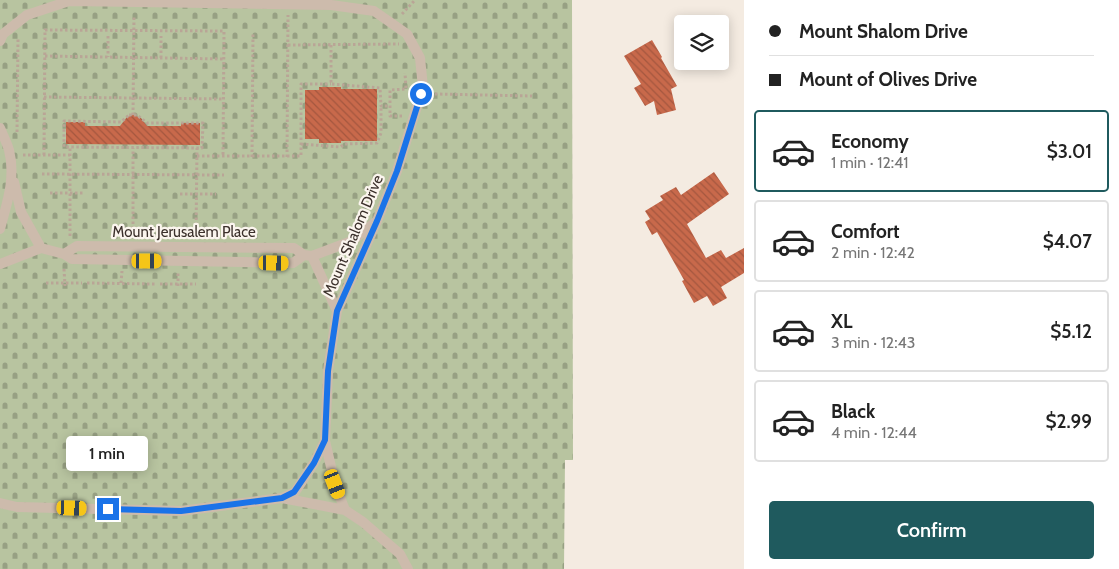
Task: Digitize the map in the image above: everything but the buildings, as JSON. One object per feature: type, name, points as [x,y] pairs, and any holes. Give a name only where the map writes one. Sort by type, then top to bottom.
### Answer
[{"type":"lane","name":"Mount Shalom Drive","points":[[0,41],[3,34],[27,15],[70,0],[288,5],[330,2],[374,11],[407,34],[420,58],[423,87],[397,171],[337,311],[328,371],[325,440],[335,484],[345,510]]},
{"type":"lane","points":[[0,264],[41,248],[21,212],[12,176],[9,150],[1,130]]},
{"type":"lane","points":[[0,229],[12,176]]},
{"type":"lane","name":"Mount Jerusalem Place","points":[[67,252],[72,260],[293,263],[352,241],[377,221]]},
{"type":"lane","name":"Mount Jerusalem Place","points":[[41,248],[67,252],[77,246],[294,248],[308,256]]},
{"type":"lane","points":[[308,256],[337,311]]},
{"type":"lane","points":[[282,498],[294,492],[314,463],[325,440]]},
{"type":"lane","points":[[0,503],[18,507],[181,511],[282,498],[345,510],[363,522],[400,554],[408,569]]},
{"type":"path","points":[[392,24],[415,0]]},
{"type":"path","points":[[133,114],[134,2]]},
{"type":"path","points":[[287,157],[288,5]]},
{"type":"path","points":[[1,130],[17,133],[18,22]]},
{"type":"path","points":[[44,155],[45,30],[224,31],[223,156]]},
{"type":"path","points":[[252,156],[253,33]]},
{"type":"path","points":[[108,36],[108,57]]},
{"type":"path","points":[[161,36],[161,58]]},
{"type":"path","points":[[288,46],[412,43]]},
{"type":"path","points":[[331,45],[331,84]]},
{"type":"path","points":[[45,56],[223,59]]},
{"type":"path","points":[[405,73],[406,89],[390,90],[390,116],[414,116]]},
{"type":"path","points":[[197,156],[300,156],[301,84],[331,84],[380,88],[381,133],[378,143],[345,144],[340,147],[301,144]]},
{"type":"path","points":[[421,94],[532,96]]},
{"type":"path","points":[[44,98],[223,99]]},
{"type":"path","points":[[381,106],[389,106]]},
{"type":"path","points":[[129,114],[133,114],[137,114],[147,123],[203,123],[202,148],[64,147],[64,121],[121,122],[129,114]]},
{"type":"path","points":[[67,252],[70,147]]},
{"type":"path","points":[[133,148],[133,246]]},
{"type":"path","points":[[196,247],[197,148]]},
{"type":"path","points":[[10,155],[70,155]]},
{"type":"path","points":[[42,174],[224,175]]},
{"type":"path","points":[[50,193],[86,193]]},
{"type":"path","points":[[180,194],[216,194]]},
{"type":"path","points":[[46,283],[155,284]]},
{"type":"path","points":[[160,284],[196,284]]},
{"type":"green space","points":[[0,0],[572,0],[573,460],[565,460],[564,569],[0,569]]},
{"type":"route","points":[[108,509],[181,511],[282,498],[294,492],[314,463],[325,440],[328,371],[337,311],[397,171],[421,94]]}]
